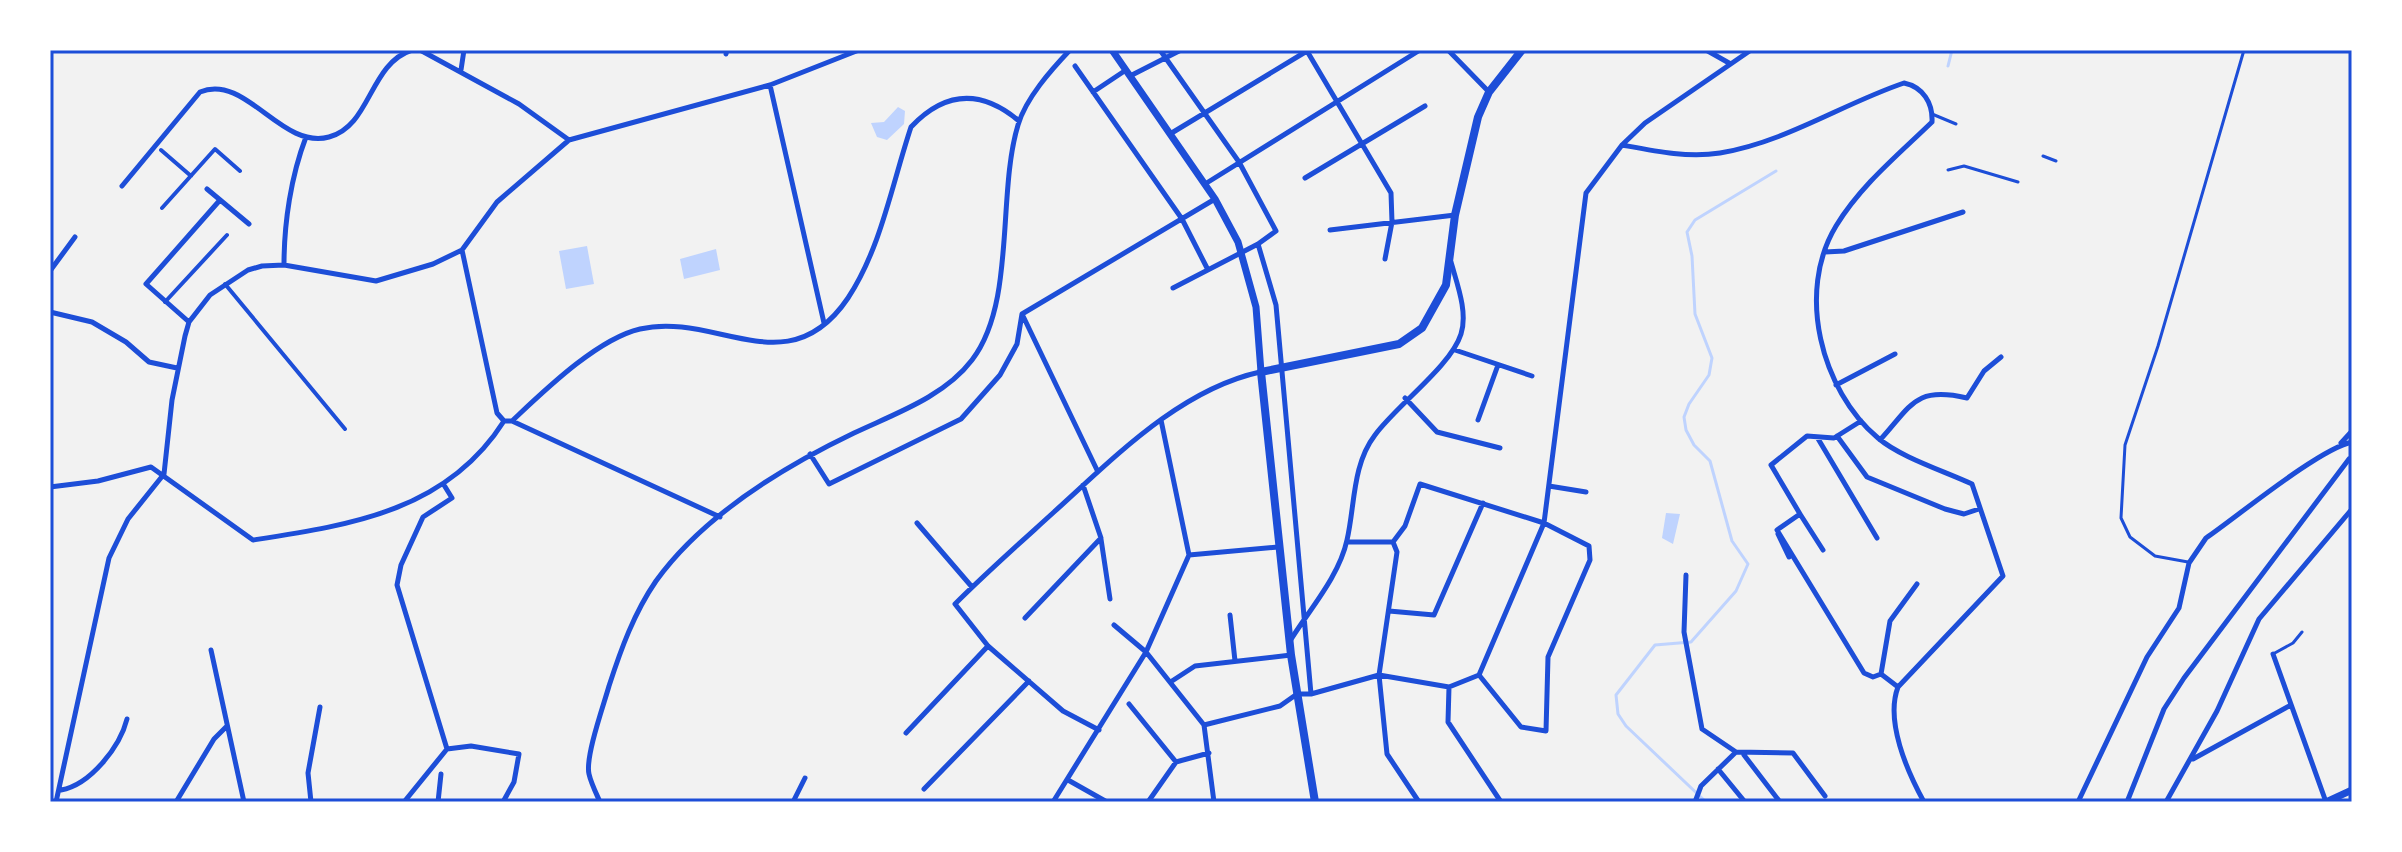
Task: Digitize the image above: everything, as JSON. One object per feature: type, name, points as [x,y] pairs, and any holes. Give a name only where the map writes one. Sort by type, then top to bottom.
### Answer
[{"type":"main road","points":[[1315,802],[1289,642],[1261,372],[1399,344],[1422,328],[1446,285],[1455,215],[1470,146],[1489,92],[1522,50]]},
{"type":"street","points":[[122,186],[189,102],[211,87],[229,92],[306,137],[329,137],[344,130],[380,72],[399,55],[412,50]]},
{"type":"street","points":[[420,50],[461,70],[569,140]]},
{"type":"street","points":[[461,70],[464,50]]},
{"type":"street","points":[[56,802],[109,558],[128,519],[164,474],[177,368],[189,322],[200,305],[248,270],[284,265],[376,281],[433,264],[462,250],[497,202],[569,140],[770,85],[859,50]]},
{"type":"street","points":[[600,802],[588,771],[622,643],[640,608],[671,562],[720,517],[810,454],[931,396],[972,360],[996,307],[1009,166],[1019,121],[1053,68],[1070,50]]},
{"type":"street","points":[[1099,730],[1063,711],[988,646],[955,604],[1097,470],[1161,420],[1232,378],[1261,372],[1256,307],[1241,253],[1215,199],[1112,50]]},
{"type":"street","points":[[1160,50],[1239,162],[1276,231],[1258,244],[1173,288]]},
{"type":"street","points":[[1093,92],[1181,50]]},
{"type":"street","points":[[1205,184],[1420,50]]},
{"type":"street","points":[[1448,50],[1489,92]]},
{"type":"street","points":[[1706,50],[1729,63]]},
{"type":"street","points":[[1204,725],[1280,706],[1297,694],[1311,694],[1379,675],[1449,687],[1479,675],[1544,523],[1586,193],[1622,145],[1645,123],[1751,50]]},
{"type":"street","points":[[1170,134],[1307,51],[1391,193],[1392,222],[1385,259]]},
{"type":"street","points":[[1075,66],[1182,219],[1207,268]]},
{"type":"street","points":[[1622,145],[1674,154],[1718,153],[1793,132],[1904,83],[1914,85],[1925,97],[1932,122],[1857,196],[1835,228],[1825,252],[1817,296],[1819,338],[1836,385],[1861,421],[1880,440],[1972,484],[2003,576],[1898,687],[1893,700],[1894,717],[1911,779],[1924,802]]},
{"type":"street","points":[[770,85],[824,323]]},
{"type":"street","points":[[512,421],[550,386],[607,345],[637,329],[690,326],[771,344],[792,340],[824,323],[846,300],[869,261],[911,127],[925,112],[940,102],[975,98],[1004,108],[1019,121]]},
{"type":"street","points":[[1305,178],[1425,106]]},
{"type":"street","points":[[284,265],[284,242],[298,157],[306,137]]},
{"type":"street","points":[[162,208],[215,149],[240,171]]},
{"type":"street","points":[[161,150],[191,176]]},
{"type":"street","points":[[207,189],[249,224]]},
{"type":"street","points":[[810,454],[829,484],[961,419],[1000,375],[1017,344],[1022,314],[1215,199]]},
{"type":"street","points":[[189,322],[146,284],[220,200]]},
{"type":"street","points":[[1825,252],[1844,251],[1963,212]]},
{"type":"street","points":[[1330,230],[1455,215]]},
{"type":"street","points":[[165,302],[227,235]]},
{"type":"street","points":[[50,271],[75,237]]},
{"type":"street","points":[[1258,244],[1276,305],[1307,614],[1311,694]]},
{"type":"street","points":[[462,250],[497,413],[504,421],[512,421],[720,517]]},
{"type":"street","points":[[1289,642],[1328,582],[1347,542],[1355,482],[1372,438],[1405,398],[1455,350],[1463,329],[1461,301],[1449,253]]},
{"type":"street","points":[[225,284],[345,429]]},
{"type":"street","points":[[50,312],[92,322],[126,342],[149,362],[177,368]]},
{"type":"street","points":[[1022,314],[1097,470]]},
{"type":"street","points":[[1455,350],[1532,376]]},
{"type":"street","points":[[1836,385],[1895,354]]},
{"type":"street","points":[[1880,440],[1917,400],[1929,393],[1967,398],[1984,371],[2001,357]]},
{"type":"street","points":[[1478,420],[1498,364]]},
{"type":"street","points":[[1405,398],[1437,432],[1500,448]]},
{"type":"street","points":[[1053,802],[1146,652],[1189,555],[1161,420]]},
{"type":"street","points":[[50,487],[98,481],[151,467],[253,540],[333,528],[389,514],[444,485],[479,456],[504,421]]},
{"type":"street","points":[[1823,550],[1771,465],[1807,436],[1837,436],[1861,421]]},
{"type":"street","points":[[2078,802],[2147,657],[2179,608],[2189,563],[2206,538],[2341,444],[2352,431]]},
{"type":"street","points":[[1837,436],[1867,477],[1945,509],[1964,514],[1979,509]]},
{"type":"street","points":[[1817,437],[1877,538]]},
{"type":"street","points":[[2341,444],[2352,442]]},
{"type":"street","points":[[2127,802],[2164,709],[2184,678],[2349,459]]},
{"type":"street","points":[[1393,542],[1405,526],[1420,484],[1544,523],[1589,546],[1590,560],[1548,657],[1546,731],[1521,727],[1479,675]]},
{"type":"street","points":[[444,485],[452,498],[423,517],[401,565],[397,585],[447,749]]},
{"type":"street","points":[[1083,485],[1101,538],[1110,599]]},
{"type":"street","points":[[1549,486],[1586,492]]},
{"type":"street","points":[[1389,611],[1434,615],[1483,503]]},
{"type":"street","points":[[2166,802],[2192,759],[2259,619],[2324,538],[2352,509]]},
{"type":"street","points":[[1777,530],[1800,514]]},
{"type":"street","points":[[917,523],[972,587]]},
{"type":"street","points":[[1777,530],[1779,541],[1789,557]]},
{"type":"street","points":[[1777,530],[1864,673],[1873,677],[1881,674]]},
{"type":"street","points":[[1025,618],[1101,538]]},
{"type":"street","points":[[1347,542],[1393,542]]},
{"type":"street","points":[[1393,542],[1397,552],[1379,675],[1387,754],[1419,802]]},
{"type":"street","points":[[1189,555],[1278,547]]},
{"type":"street","points":[[1686,575],[1684,632],[1702,729],[1744,755],[1793,753],[1825,796]]},
{"type":"street","points":[[1881,674],[1890,621],[1917,584]]},
{"type":"street","points":[[1230,615],[1235,661]]},
{"type":"street","points":[[1114,625],[1146,652],[1204,725],[1214,802]]},
{"type":"street","points":[[906,733],[988,646]]},
{"type":"street","points":[[211,650],[244,802]]},
{"type":"street","points":[[2273,654],[2326,802],[2352,790]]},
{"type":"street","points":[[1172,681],[1195,666],[1291,655]]},
{"type":"street","points":[[1881,674],[1898,687]]},
{"type":"street","points":[[924,789],[1029,681]]},
{"type":"street","points":[[1449,687],[1448,722],[1501,802]]},
{"type":"street","points":[[1129,704],[1176,762]]},
{"type":"street","points":[[2192,759],[2291,705]]},
{"type":"street","points":[[311,802],[308,773],[320,707]]},
{"type":"street","points":[[61,790],[68,789],[100,765],[127,719]]},
{"type":"street","points":[[176,802],[214,739],[226,727]]},
{"type":"street","points":[[404,802],[447,749],[471,746],[519,754],[514,782],[503,802]]},
{"type":"street","points":[[1695,802],[1701,786],[1736,752]]},
{"type":"street","points":[[1148,802],[1176,762],[1210,753]]},
{"type":"street","points":[[1744,755],[1780,802]]},
{"type":"street","points":[[1718,768],[1745,802]]},
{"type":"street","points":[[438,802],[441,774]]},
{"type":"street","points":[[793,802],[805,778]]},
{"type":"street","points":[[1068,780],[1107,802]]},
{"type":"lane","points":[[2189,563],[2155,556],[2130,537],[2121,518],[2125,445],[2158,346],[2244,50]]},
{"type":"lane","points":[[1932,114],[1956,124]]},
{"type":"lane","points":[[2043,156],[2056,161]]},
{"type":"lane","points":[[1948,170],[1964,166],[2018,182]]},
{"type":"lane","points":[[2273,654],[2293,643],[2302,632]]},
{"type":"water","points":[[898,107],[905,111],[904,124],[887,140],[877,137],[871,123],[884,122]]},
{"type":"water","points":[[587,246],[594,284],[566,289],[559,251]]},
{"type":"water","points":[[716,249],[720,270],[684,279],[680,259]]},
{"type":"water","points":[[1666,513],[1680,514],[1673,544],[1662,538]]},
{"type":"waterway","points":[[1948,66],[1952,50]]},
{"type":"waterway","points":[[1706,802],[1626,726],[1618,714],[1616,695],[1655,645],[1691,642],[1736,591],[1748,564],[1732,541],[1710,461],[1694,445],[1686,430],[1684,417],[1709,375],[1712,358],[1695,314],[1692,256],[1687,232],[1695,220],[1776,171]]}]
